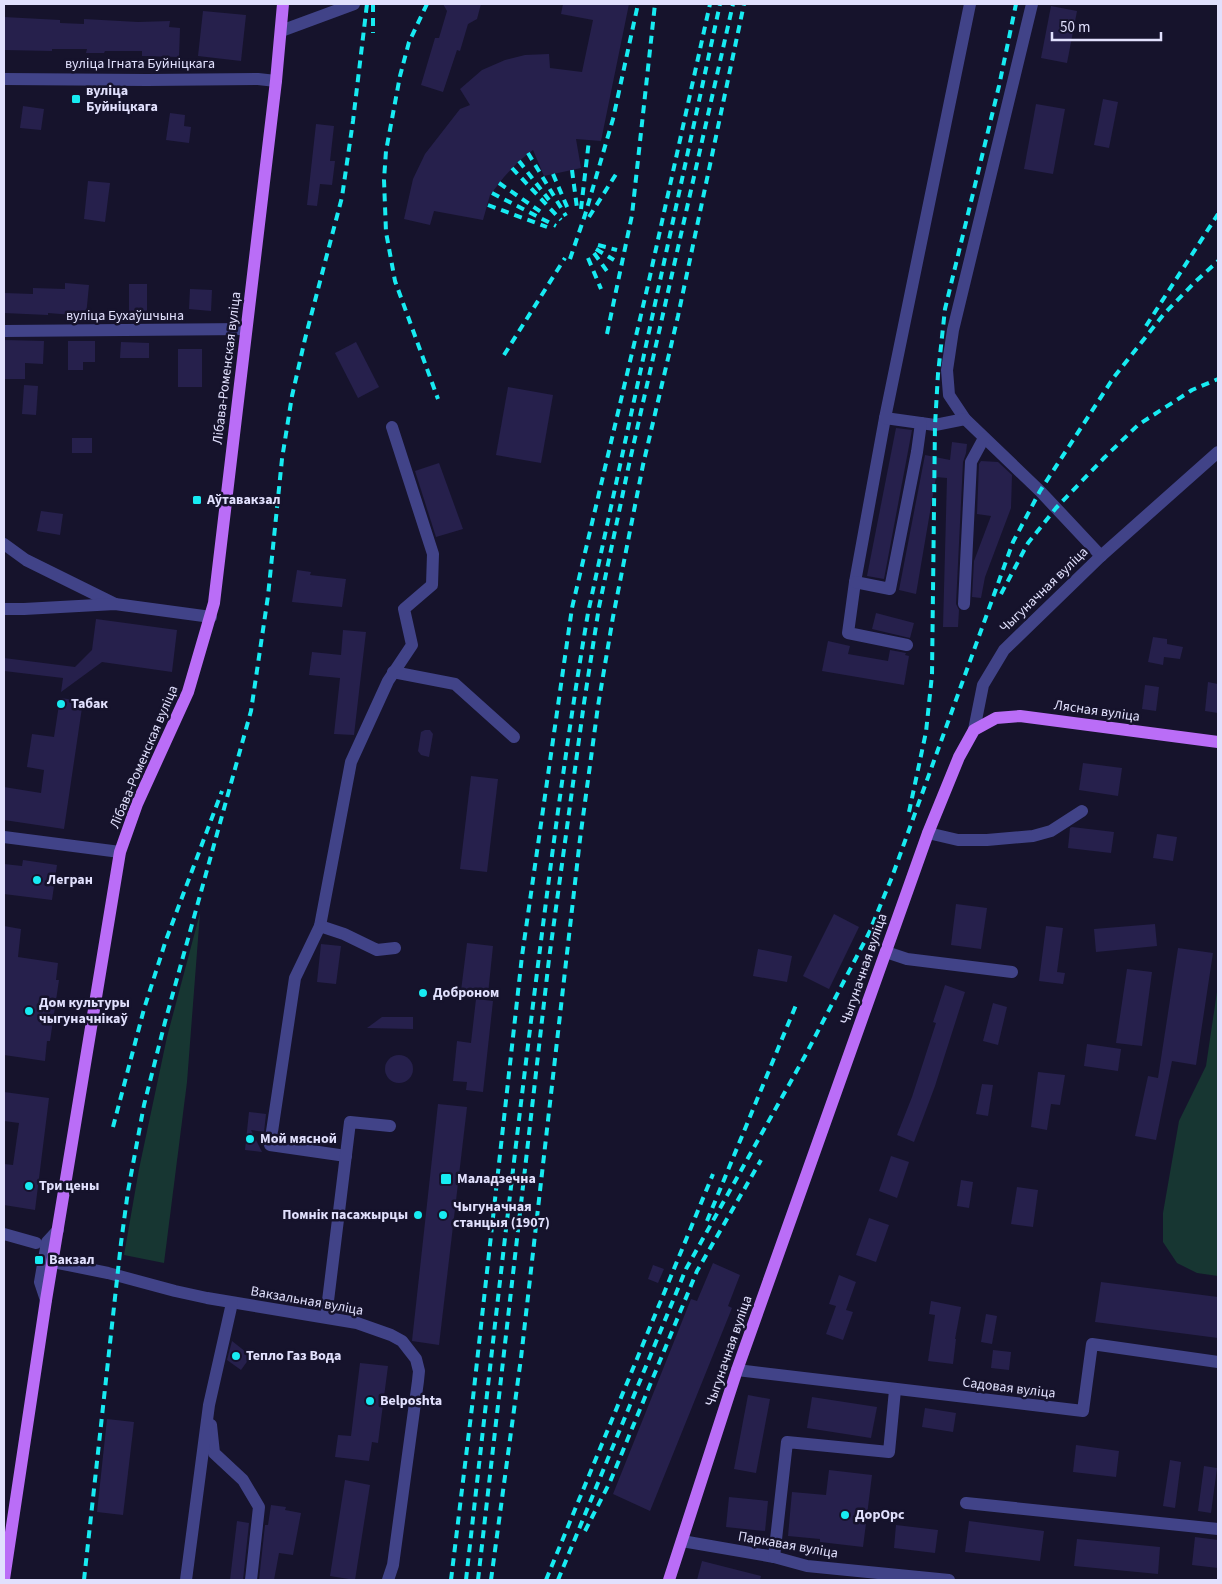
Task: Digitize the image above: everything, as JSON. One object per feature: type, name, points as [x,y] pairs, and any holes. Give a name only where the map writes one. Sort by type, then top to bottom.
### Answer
[{"type":"main road","name":"Лібава-Роменская вуліца","points":[[4,1579],[46,1300],[120,852],[137,804],[188,692],[214,603],[276,81],[283,4]]},
{"type":"main road","name":"Лясная вуліца","points":[[974,730],[996,718],[1020,716],[1218,742]]},
{"type":"main road","name":"Чыгуначная вуліца","points":[[669,1580],[737,1370],[928,833],[959,757],[974,730]]},
{"type":"street","points":[[280,31],[354,4]]},
{"type":"street","points":[[907,645],[848,633],[855,582],[885,418],[970,4]]},
{"type":"street","points":[[1032,4],[952,330],[947,370],[949,395],[965,418],[1040,491],[1101,556]]},
{"type":"street","name":"вуліца Ігната Буйніцкага","points":[[4,79],[258,79],[276,81]]},
{"type":"street","name":"вуліца Бухаўшчына","points":[[4,331],[246,329]]},
{"type":"street","points":[[885,418],[935,425],[965,418]]},
{"type":"street","points":[[855,582],[890,589],[921,423]]},
{"type":"street","points":[[346,1156],[270,1145],[295,978],[320,926],[351,762],[388,681],[412,645],[404,609],[432,585],[433,554],[392,427]]},
{"type":"street","points":[[964,604],[971,462],[984,438]]},
{"type":"street","name":"Чыгуначная вуліца","points":[[974,730],[983,685],[1004,650],[1101,556],[1218,452]]},
{"type":"street","points":[[4,544],[26,560],[115,604]]},
{"type":"street","points":[[4,609],[115,604],[211,617]]},
{"type":"street","points":[[393,672],[455,684],[514,737]]},
{"type":"street","points":[[928,833],[958,840],[987,840],[1033,836],[1051,831],[1082,811]]},
{"type":"street","points":[[4,837],[120,852]]},
{"type":"street","points":[[320,926],[344,934],[377,950],[395,948]]},
{"type":"street","points":[[886,952],[907,959],[1012,972]]},
{"type":"street","points":[[326,1317],[350,1122],[390,1126]]},
{"type":"street","points":[[46,1300],[40,1282],[47,1242],[58,1230]]},
{"type":"street","points":[[4,1234],[36,1243]]},
{"type":"street","name":"Вакзальная вуліца","points":[[53,1262],[108,1273],[175,1291],[232,1303],[357,1323],[402,1341],[416,1359],[418,1370],[393,1565],[388,1580]]},
{"type":"street","points":[[186,1580],[209,1405],[232,1303]]},
{"type":"street","name":"Садовая вуліца","points":[[737,1370],[1083,1411],[1092,1344],[1218,1362]]},
{"type":"street","points":[[774,1557],[787,1442],[889,1452],[894,1390]]},
{"type":"street","points":[[209,1405],[214,1453],[242,1480],[259,1507],[251,1580]]},
{"type":"street","points":[[966,1503],[1218,1529]]},
{"type":"street","name":"Паркавая вуліца","points":[[682,1541],[774,1557],[812,1567],[949,1580]]},
{"type":"green space","points":[[200,913],[187,1082],[164,1263],[124,1255],[139,1169],[167,1037]]},
{"type":"green space","points":[[1218,985],[1218,1276],[1197,1273],[1177,1263],[1163,1242],[1163,1213],[1179,1121],[1206,1066]]},
{"type":"building","points":[[443,4],[481,4],[477,19],[468,24],[460,51],[457,50],[443,92],[421,85],[435,38],[439,38],[447,11]]},
{"type":"building","points":[[563,4],[629,4],[601,141],[576,139],[581,168],[544,176],[533,150],[519,161],[490,195],[483,220],[434,211],[430,225],[404,219],[413,179],[425,154],[460,109],[470,105],[460,89],[482,70],[505,60],[525,55],[549,54],[550,68],[582,72],[593,20],[561,14]]},
{"type":"building","points":[[1051,6],[1077,11],[1067,63],[1041,58]]},
{"type":"building","points":[[203,11],[246,15],[241,61],[198,56]]},
{"type":"building","points":[[4,17],[60,20],[60,23],[84,24],[84,19],[138,22],[170,21],[169,27],[180,28],[179,57],[142,56],[142,51],[86,53],[87,49],[52,49],[52,51],[4,50]]},
{"type":"building","points":[[1103,99],[1118,102],[1109,148],[1094,145]]},
{"type":"building","points":[[1036,104],[1065,109],[1053,174],[1024,169]]},
{"type":"building","points":[[23,106],[44,109],[41,130],[20,128]]},
{"type":"building","points":[[170,113],[185,115],[184,126],[191,127],[189,143],[166,140]]},
{"type":"building","points":[[316,124],[334,126],[330,161],[335,161],[332,185],[320,184],[317,206],[307,205]]},
{"type":"building","points":[[88,181],[110,183],[105,222],[84,219]]},
{"type":"building","points":[[65,283],[89,285],[86,316],[48,313],[48,315],[4,313],[4,293],[33,294],[33,288],[65,289]]},
{"type":"building","points":[[129,284],[147,284],[147,312],[129,312]]},
{"type":"building","points":[[190,289],[212,290],[211,311],[189,309]]},
{"type":"building","points":[[4,340],[44,341],[43,364],[25,363],[25,379],[4,379]]},
{"type":"building","points":[[68,341],[95,341],[95,362],[83,362],[83,370],[68,370]]},
{"type":"building","points":[[121,342],[149,343],[149,358],[120,358]]},
{"type":"building","points":[[356,342],[379,387],[358,398],[335,353]]},
{"type":"building","points":[[178,349],[202,349],[202,387],[178,387]]},
{"type":"building","points":[[24,385],[38,386],[36,415],[22,414]]},
{"type":"building","points":[[508,387],[553,395],[541,463],[496,455]]},
{"type":"building","points":[[896,428],[912,430],[884,579],[867,576]]},
{"type":"building","points":[[72,438],[92,438],[92,453],[72,453]]},
{"type":"building","points":[[952,442],[967,444],[963,462],[956,604],[959,610],[958,627],[943,627],[947,478],[936,477],[916,594],[899,590],[925,455],[950,460]]},
{"type":"building","points":[[981,461],[998,462],[1012,475],[1011,508],[985,577],[981,598],[972,597],[974,561],[991,516],[977,514],[979,464]]},
{"type":"building","points":[[439,463],[463,529],[436,537],[415,471]]},
{"type":"building","points":[[41,511],[63,514],[60,535],[37,531]]},
{"type":"building","points":[[297,570],[311,572],[310,575],[346,579],[342,607],[292,602]]},
{"type":"building","points":[[876,613],[914,623],[910,638],[872,629]]},
{"type":"building","points":[[96,619],[177,630],[172,672],[102,662],[61,692],[63,678],[4,671],[4,658],[75,667],[92,650]]},
{"type":"building","points":[[343,630],[366,632],[354,735],[334,734],[340,678],[309,675],[312,652],[341,655]]},
{"type":"building","points":[[1153,637],[1167,639],[1167,644],[1183,647],[1180,659],[1164,657],[1163,665],[1148,662]]},
{"type":"building","points":[[828,641],[850,646],[848,654],[888,661],[890,650],[906,653],[905,655],[909,656],[904,685],[822,671]]},
{"type":"building","points":[[1208,682],[1218,684],[1218,713],[1205,711]]},
{"type":"building","points":[[1145,685],[1159,687],[1156,711],[1142,709]]},
{"type":"building","points":[[60,698],[83,701],[64,829],[4,820],[4,787],[41,793],[44,770],[27,767],[32,734],[54,737]]},
{"type":"building","points":[[430,730],[433,734],[429,757],[421,755],[418,751],[421,732]]},
{"type":"building","points":[[1083,763],[1122,768],[1118,796],[1079,790]]},
{"type":"building","points":[[471,776],[498,779],[487,872],[460,869]]},
{"type":"building","points":[[1070,828],[1114,832],[1111,853],[1068,848]]},
{"type":"building","points":[[1157,834],[1177,837],[1173,861],[1153,858]]},
{"type":"building","name":"Легран","points":[[23,860],[57,865],[52,900],[4,894],[4,864],[22,866]]},
{"type":"building","points":[[956,904],[987,908],[981,949],[951,945]]},
{"type":"building","points":[[834,914],[859,927],[829,989],[803,976]]},
{"type":"building","points":[[1155,924],[1157,946],[1096,952],[1094,929]]},
{"type":"building","name":"Дом культуры чыгуначнікаў","points":[[4,926],[21,929],[18,957],[58,963],[56,980],[59,980],[50,1041],[47,1041],[45,1061],[4,1055]]},
{"type":"building","points":[[1046,926],[1063,928],[1057,972],[1065,973],[1063,984],[1039,981]]},
{"type":"building","points":[[467,943],[493,946],[488,994],[461,991]]},
{"type":"building","points":[[321,944],[341,946],[336,984],[317,982]]},
{"type":"building","points":[[1178,948],[1213,953],[1196,1065],[1172,1061],[1156,1140],[1135,1136],[1148,1076],[1158,1078]]},
{"type":"building","points":[[758,949],[792,956],[787,982],[753,976]]},
{"type":"building","points":[[1127,969],[1152,972],[1142,1046],[1116,1043]]},
{"type":"building","points":[[945,985],[965,992],[935,1086],[914,1142],[897,1135],[912,1097],[936,1023],[933,1022]]},
{"type":"building","points":[[476,999],[493,1001],[483,1092],[466,1090],[467,1082],[453,1081],[457,1041],[471,1043]]},
{"type":"building","points":[[993,1003],[1007,1007],[998,1045],[983,1041]]},
{"type":"building","points":[[382,1017],[413,1017],[413,1029],[367,1028]]},
{"type":"building","points":[[1087,1044],[1121,1049],[1118,1071],[1084,1066]]},
{"type":"building","points":[[399,1055],[409,1059],[413,1069],[409,1079],[399,1083],[389,1079],[385,1069],[389,1059]]},
{"type":"building","points":[[1038,1072],[1065,1075],[1060,1105],[1051,1104],[1047,1130],[1031,1127]]},
{"type":"building","points":[[982,1084],[993,1085],[988,1116],[976,1114]]},
{"type":"building","points":[[4,1092],[49,1098],[35,1210],[4,1205],[4,1164],[13,1165],[19,1123],[4,1121]]},
{"type":"building","points":[[438,1104],[467,1107],[439,1345],[412,1341]]},
{"type":"building","points":[[249,1112],[266,1114],[264,1132],[251,1130],[262,1152],[245,1150]]},
{"type":"building","points":[[891,1156],[909,1162],[897,1198],[879,1191]]},
{"type":"building","points":[[961,1180],[973,1182],[969,1208],[957,1206]]},
{"type":"building","points":[[1017,1187],[1038,1190],[1033,1227],[1011,1224]]},
{"type":"building","points":[[869,1218],[889,1225],[876,1262],[856,1255]]},
{"type":"building","points":[[713,1263],[740,1275],[728,1306],[732,1308],[650,1511],[613,1494],[691,1299],[697,1301]]},
{"type":"building","points":[[653,1265],[664,1269],[658,1283],[648,1279]]},
{"type":"building","points":[[839,1275],[856,1282],[846,1310],[853,1312],[843,1340],[826,1334],[836,1306],[829,1304]]},
{"type":"building","points":[[1101,1282],[1218,1297],[1218,1338],[1095,1322]]},
{"type":"building","points":[[931,1301],[961,1307],[953,1364],[928,1361],[935,1315],[929,1314]]},
{"type":"building","points":[[986,1314],[997,1316],[992,1344],[981,1342]]},
{"type":"building","name":"Тепло Газ Вода","points":[[232,1341],[251,1356],[241,1370],[227,1360]]},
{"type":"building","points":[[993,1350],[1011,1352],[1009,1370],[991,1368]]},
{"type":"building","name":"Belposhta","points":[[360,1363],[388,1366],[378,1443],[372,1442],[369,1461],[335,1457],[338,1435],[351,1436]]},
{"type":"building","points":[[748,1395],[770,1399],[756,1473],[734,1469]]},
{"type":"building","points":[[812,1397],[877,1407],[871,1438],[807,1428]]},
{"type":"building","points":[[925,1408],[956,1413],[953,1432],[922,1427]]},
{"type":"building","points":[[107,1419],[134,1422],[123,1515],[97,1512]]},
{"type":"building","points":[[1076,1445],[1119,1451],[1116,1477],[1073,1472]]},
{"type":"building","points":[[1170,1460],[1181,1462],[1175,1508],[1163,1506]]},
{"type":"building","points":[[1204,1466],[1217,1468],[1211,1513],[1198,1511]]},
{"type":"building","name":"ДорОрс","points":[[829,1470],[872,1475],[863,1547],[820,1542],[820,1539],[788,1536],[792,1492],[826,1495]]},
{"type":"building","points":[[345,1480],[370,1485],[355,1580],[330,1576]]},
{"type":"building","points":[[729,1497],[768,1501],[765,1531],[726,1527]]},
{"type":"building","points":[[271,1505],[286,1507],[285,1510],[301,1513],[293,1555],[279,1553],[274,1580],[259,1580],[265,1525],[268,1525]]},
{"type":"building","points":[[237,1521],[249,1523],[243,1580],[230,1580]]},
{"type":"building","points":[[969,1521],[1044,1531],[1040,1561],[965,1552]]},
{"type":"building","points":[[896,1525],[938,1530],[935,1553],[894,1548]]},
{"type":"building","points":[[1195,1537],[1218,1540],[1218,1568],[1192,1565]]},
{"type":"building","points":[[1077,1539],[1160,1547],[1158,1574],[1074,1566]]},
{"type":"building","points":[[702,1561],[761,1576],[760,1580],[697,1580]]},
{"type":"railway","points":[[84,1580],[128,1191],[144,1105],[165,1022],[251,711],[268,596],[282,459],[292,396],[342,197],[367,4]]},
{"type":"railway","points":[[373,4],[373,33]]},
{"type":"railway","points":[[427,4],[409,42],[400,76],[386,151],[384,180],[386,232],[395,281],[438,399]]},
{"type":"railway","points":[[570,259],[613,119],[638,4]]},
{"type":"railway","points":[[607,334],[632,215],[655,4]]},
{"type":"railway","points":[[451,1580],[522,956],[572,608],[648,285],[710,4]]},
{"type":"railway","points":[[466,1580],[531,1021],[557,817],[588,613],[720,4]]},
{"type":"railway","points":[[478,1580],[549,959],[599,607],[628,469],[733,4]]},
{"type":"railway","points":[[491,1580],[521,1358],[580,839],[598,706],[613,617],[643,465],[678,316],[744,4]]},
{"type":"railway","points":[[909,812],[926,732],[932,675],[935,425],[945,309],[999,86],[1016,4]]},
{"type":"railway","points":[[581,209],[589,140]]},
{"type":"railway","points":[[528,153],[566,216]]},
{"type":"railway","points":[[519,161],[549,200]]},
{"type":"railway","points":[[512,168],[561,220]]},
{"type":"railway","points":[[572,170],[577,208]]},
{"type":"railway","points":[[589,217],[618,171]]},
{"type":"railway","points":[[553,174],[568,209]]},
{"type":"railway","points":[[499,183],[541,212]]},
{"type":"railway","points":[[492,193],[556,226]]},
{"type":"railway","points":[[488,205],[547,227]]},
{"type":"railway","points":[[1146,326],[1218,214]]},
{"type":"railway","points":[[598,245],[617,250]]},
{"type":"railway","points":[[596,249],[614,260]]},
{"type":"railway","points":[[594,253],[609,274]]},
{"type":"railway","points":[[504,355],[565,258]]},
{"type":"railway","points":[[588,258],[601,289]]},
{"type":"railway","points":[[558,1580],[686,1269],[805,1056],[869,933],[892,877],[1013,542],[1040,491],[1114,377],[1164,314],[1218,261]]},
{"type":"railway","points":[[1001,594],[1028,543],[1056,508],[1104,458],[1138,425],[1192,390],[1218,379]]},
{"type":"railway","points":[[113,1127],[144,1009],[166,940],[222,791]]},
{"type":"railway","points":[[707,1221],[796,1005]]},
{"type":"railway","points":[[585,1531],[610,1482],[697,1271],[761,1160]]},
{"type":"railway","points":[[546,1580],[713,1174]]},
{"type":"place","name":"вуліца Буйніцкага","points":[[76,99]]},
{"type":"place","name":"Аўтавакзал","points":[[197,500]]},
{"type":"place","name":"Табак","points":[[61,704]]},
{"type":"place","name":"Легран","points":[[37,880]]},
{"type":"place","name":"Доброном","points":[[423,993]]},
{"type":"place","name":"Дом культуры чыгуначнікаў","points":[[29,1011]]},
{"type":"place","name":"Мой мясной","points":[[250,1139]]},
{"type":"place","name":"Маладзечна","points":[[446,1179]]},
{"type":"place","name":"Три цены","points":[[29,1186]]},
{"type":"place","name":"Помнік пасажырцы","points":[[418,1215]]},
{"type":"place","name":"Чыгуначная станцыя (1907)","points":[[443,1215]]},
{"type":"place","name":"Вакзал","points":[[39,1260]]},
{"type":"place","name":"Тепло Газ Вода","points":[[236,1356]]},
{"type":"place","name":"Belposhta","points":[[370,1401]]},
{"type":"place","name":"ДорОрс","points":[[845,1515]]}]
